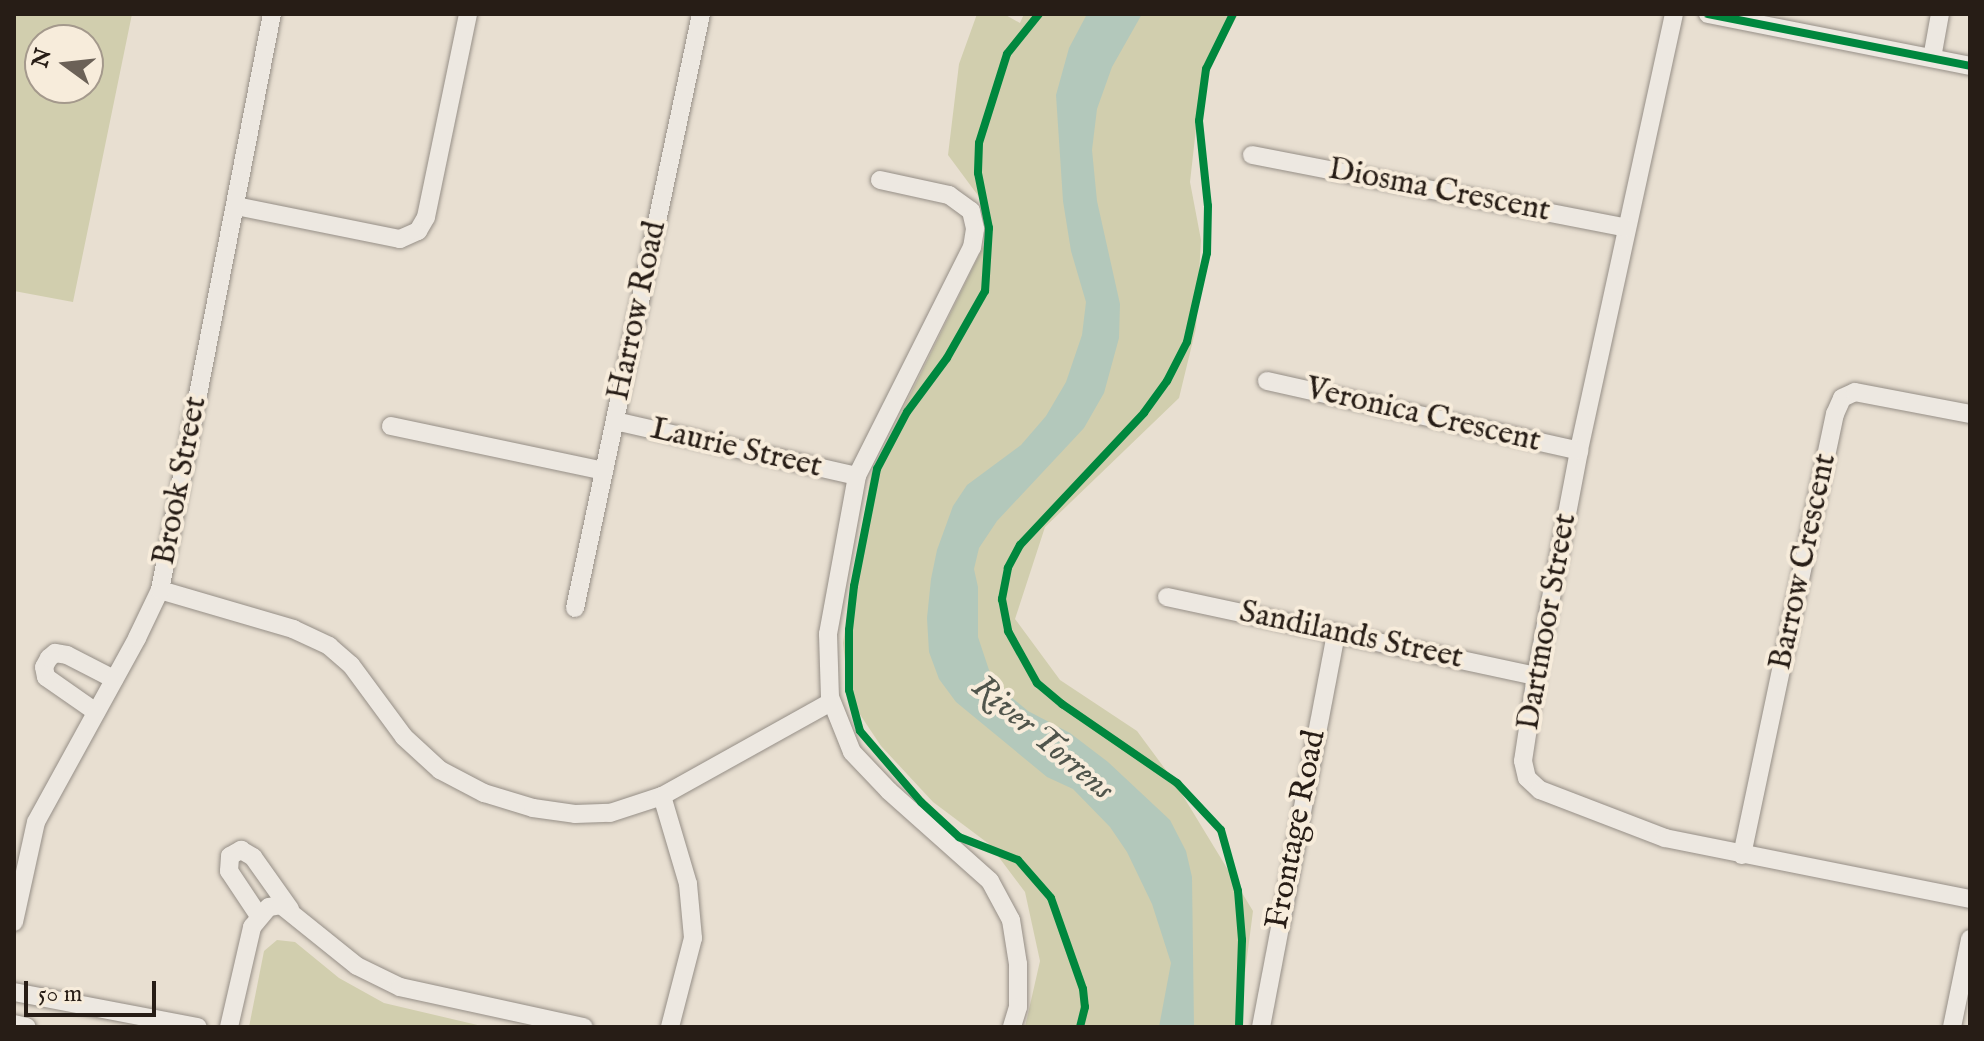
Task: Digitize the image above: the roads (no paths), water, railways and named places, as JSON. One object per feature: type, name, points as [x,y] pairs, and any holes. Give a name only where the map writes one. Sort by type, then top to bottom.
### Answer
[{"type":"street","name":"Brook Street","points":[[14,922],[36,822],[160,590],[272,14]]},
{"type":"street","points":[[236,206],[400,239],[418,231],[426,217],[468,14]]},
{"type":"street","name":"Harrow Road","points":[[575,608],[701,14]]},
{"type":"street","name":"Dartmoor Street","points":[[1674,14],[1579,451],[1536,676],[1523,761],[1527,778],[1540,790],[1665,838],[1970,899]]},
{"type":"street","points":[[1708,14],[1970,66]]},
{"type":"street","points":[[1932,58],[1940,14]]},
{"type":"street","name":"Diosma Crescent","points":[[1252,155],[1626,228]]},
{"type":"street","points":[[880,180],[949,195],[971,211],[975,229],[972,247],[894,396],[857,476],[828,634],[831,702],[852,752],[889,791],[990,881],[1011,920],[1018,964],[1018,1007],[1012,1027]]},
{"type":"street","name":"Veronica Crescent","points":[[1267,381],[1579,451]]},
{"type":"street","name":"Barrow Crescent","points":[[1742,855],[1835,414],[1842,398],[1855,392],[1970,414]]},
{"type":"street","name":"Laurie Street","points":[[615,421],[857,476]]},
{"type":"street","points":[[391,426],[604,471]]},
{"type":"street","points":[[160,590],[293,629],[329,646],[351,665],[404,737],[440,770],[484,793],[533,808],[575,814],[610,813],[662,796],[831,702]]},
{"type":"street","name":"Sandilands Street","points":[[1167,597],[1536,676]]},
{"type":"street","name":"Frontage Road","points":[[1263,1026],[1336,633]]},
{"type":"street","points":[[96,712],[46,677],[44,667],[55,653],[67,655],[114,679]]},
{"type":"street","points":[[662,796],[688,884],[693,938],[682,991],[670,1027]]},
{"type":"street","points":[[259,916],[229,871],[230,856],[241,850],[253,857],[290,909],[357,966],[400,987],[584,1027]]},
{"type":"street","points":[[229,1027],[248,940],[259,916],[269,907],[290,909]]},
{"type":"street","points":[[1952,1027],[1970,939]]},
{"type":"street","points":[[14,992],[198,1027]]},
{"type":"street","points":[[14,1024],[27,1027]]},
{"type":"water","name":"River Torrens","points":[[1087,14],[1142,14],[1112,67],[1097,109],[1092,150],[1097,201],[1120,304],[1119,338],[1104,393],[1084,428],[997,521],[979,548],[974,569],[978,587],[978,637],[989,670],[1005,692],[1028,711],[1070,733],[1108,762],[1170,820],[1186,851],[1192,877],[1194,1027],[1159,1027],[1171,963],[1152,904],[1127,852],[1110,827],[1073,789],[1047,777],[956,702],[939,679],[929,652],[927,618],[931,579],[937,550],[953,506],[967,485],[1021,445],[1046,416],[1066,382],[1082,335],[1086,302],[1071,251],[1063,201],[1056,95],[1069,48]]}]
